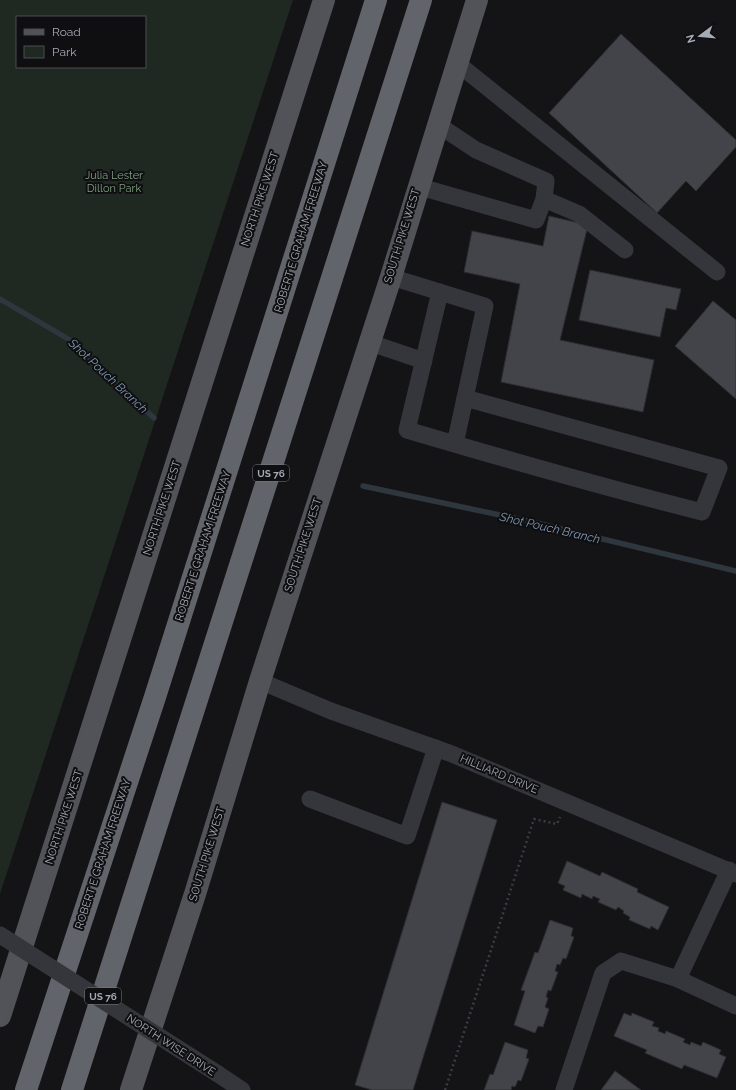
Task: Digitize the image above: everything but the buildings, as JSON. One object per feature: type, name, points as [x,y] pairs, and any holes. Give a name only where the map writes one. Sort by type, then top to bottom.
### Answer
[{"type":"highway","name":"ROBERT E GRAHAM FREEWAY","points":[[26,1090],[157,690],[376,0]]},
{"type":"highway","name":"US 76","points":[[72,1090],[421,0]]},
{"type":"main road","name":"NORTH PIKE WEST","points":[[0,1016],[324,0]]},
{"type":"main road","name":"SOUTH PIKE WEST","points":[[131,1090],[195,894],[260,681],[390,277],[417,186],[477,0]]},
{"type":"street","points":[[457,63],[717,272]]},
{"type":"street","points":[[417,186],[536,220],[544,199],[546,181],[476,150],[437,124]]},
{"type":"street","points":[[544,199],[579,214],[625,250]]},
{"type":"street","points":[[390,277],[485,306],[455,444]]},
{"type":"street","points":[[440,292],[407,430],[601,486],[702,512],[719,468],[465,398]]},
{"type":"street","points":[[368,342],[424,361]]},
{"type":"street","name":"HILLIARD DRIVE","points":[[260,681],[330,711],[436,748],[732,872]]},
{"type":"street","points":[[310,799],[407,836],[436,748]]},
{"type":"street","points":[[678,979],[732,872]]},
{"type":"street","name":"NORTH WISE DRIVE","points":[[0,936],[242,1090]]},
{"type":"street","points":[[564,1090],[603,973],[621,961],[678,979],[736,1006]]},
{"type":"path","points":[[445,1090],[534,819],[557,824]]},
{"type":"green space","name":"Julia Lester Dillon Park","points":[[0,0],[293,0],[0,894]]},
{"type":"waterway","name":"Shot Pouch Branch","points":[[0,299],[70,340],[154,418]]},
{"type":"waterway","name":"Shot Pouch Branch","points":[[363,486],[528,521],[736,571]]}]
